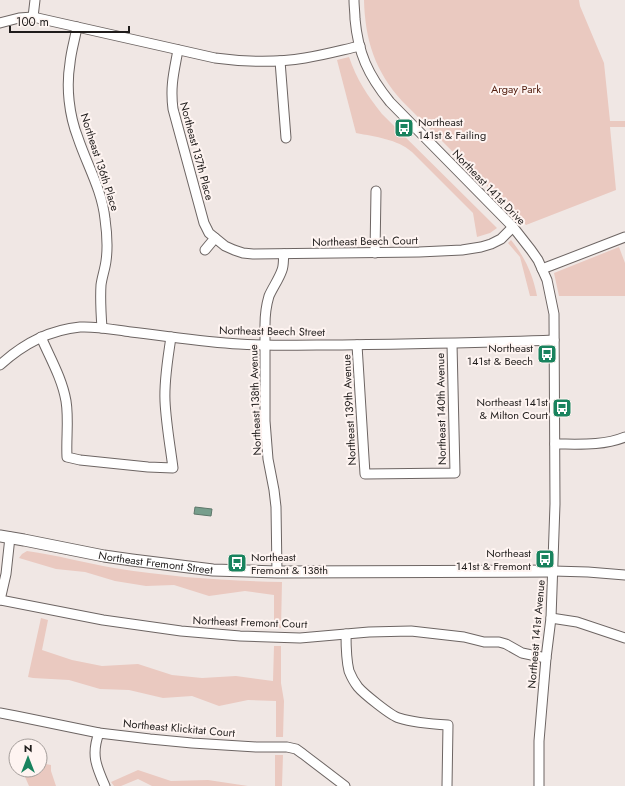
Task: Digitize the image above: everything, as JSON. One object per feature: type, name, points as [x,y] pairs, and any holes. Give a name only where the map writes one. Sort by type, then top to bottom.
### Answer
[{"type":"street","points":[[33,17],[35,0]]},
{"type":"street","name":"Northeast 141st Drive","points":[[354,0],[356,28],[362,54],[369,72],[378,88],[513,227],[538,260],[542,269]]},
{"type":"street","points":[[0,23],[19,18],[33,17],[178,50],[231,60],[255,62],[304,59],[360,46]]},
{"type":"street","name":"Northeast 136th Place","points":[[77,27],[68,73],[70,101],[77,136],[96,182],[106,219],[107,246],[101,299],[102,328]]},
{"type":"street","name":"Northeast 137th Place","points":[[178,50],[172,81],[171,96],[173,109],[204,223],[209,233],[215,238]]},
{"type":"street","points":[[280,61],[286,138]]},
{"type":"street","points":[[375,253],[376,191]]},
{"type":"street","name":"Northeast Beech Court","points":[[215,238],[230,248],[243,253],[252,254],[433,252],[462,250],[491,244],[501,239],[513,227]]},
{"type":"street","points":[[542,269],[625,237]]},
{"type":"street","points":[[205,250],[215,238]]},
{"type":"street","name":"Northeast 138th Avenue","points":[[277,572],[276,507],[268,459],[265,421],[264,345],[266,309],[270,296],[282,272],[284,254]]},
{"type":"street","name":"Northeast 141st Avenue","points":[[539,786],[539,741],[550,618],[555,504],[553,308],[547,280],[542,269]]},
{"type":"street","name":"Northeast Beech Street","points":[[0,366],[26,345],[41,337],[53,332],[81,327],[171,336],[218,343],[264,345],[452,344],[554,340]]},
{"type":"street","points":[[41,337],[63,386],[68,417],[66,443],[67,457],[80,460],[173,468],[166,420],[165,400],[167,364],[171,336]]},
{"type":"street","name":"Northeast 140th Avenue","points":[[365,474],[455,473],[452,344]]},
{"type":"street","name":"Northeast 139th Avenue","points":[[357,345],[365,474]]},
{"type":"street","points":[[555,444],[594,444],[611,442],[625,438]]},
{"type":"street","points":[[0,600],[6,574],[5,537]]},
{"type":"street","name":"Northeast Fremont Street","points":[[5,537],[104,556],[213,570],[277,572],[553,571],[625,575]]},
{"type":"street","name":"Northeast Fremont Court","points":[[0,600],[142,627],[280,638],[300,638],[369,632],[411,632],[464,638],[484,642],[499,642],[506,644],[522,653],[546,658]]},
{"type":"street","points":[[550,618],[577,622],[625,638]]},
{"type":"street","points":[[346,634],[349,670],[358,687],[376,703],[397,717],[411,722],[448,726],[448,786]]},
{"type":"street","name":"Northeast Klickitat Court","points":[[0,713],[99,733],[192,743],[256,747],[287,747],[296,749],[304,754],[345,786]]},
{"type":"street","points":[[99,733],[95,742],[94,752],[97,766],[105,786]]},
{"type":"green space","name":"Argay Park","points":[[364,0],[579,0],[580,6],[604,63],[610,121],[625,121],[625,127],[610,127],[616,190],[526,225],[402,101],[393,90],[378,66],[369,42]]},
{"type":"green space","points":[[349,57],[355,73],[363,87],[382,114],[497,228],[490,233],[477,237],[473,213],[412,152],[393,141],[356,133],[337,60]]},
{"type":"green space","points":[[511,240],[528,266],[537,296],[530,296],[520,257],[508,243]]},
{"type":"green space","points":[[619,247],[625,263],[625,296],[559,296],[554,273]]},
{"type":"green space","points":[[27,551],[114,568],[156,574],[219,580],[282,582],[281,628],[274,628],[274,595],[245,591],[209,596],[174,585],[146,586],[115,581],[85,572],[56,569],[19,558]]},
{"type":"green space","points":[[41,618],[48,620],[42,650],[72,660],[102,666],[138,664],[172,675],[202,678],[236,676],[273,681],[274,646],[281,646],[281,683],[284,701],[283,737],[276,737],[276,701],[248,700],[219,706],[192,696],[163,698],[129,690],[100,689],[69,680],[28,677]]},
{"type":"green space","points":[[275,755],[283,755],[282,786],[275,786]]},
{"type":"green space","points":[[48,764],[51,765],[51,771],[56,786],[29,786],[26,778],[48,778]]},
{"type":"green space","points":[[138,770],[171,781],[208,780],[248,786],[152,786],[138,779],[121,786],[114,786],[111,782]]},
{"type":"shaded area","points":[[195,507],[212,509],[211,516],[194,514]]},
{"type":"place","name":"Northeast 141st & Failing","points":[[404,128]]},
{"type":"place","name":"Northeast 141st & Beech","points":[[547,354]]},
{"type":"place","name":"Northeast 141st & Milton Court","points":[[562,408]]},
{"type":"place","name":"Northeast 141st & Fremont","points":[[545,559]]},
{"type":"place","name":"Northeast Fremont & 138th","points":[[237,563]]}]
